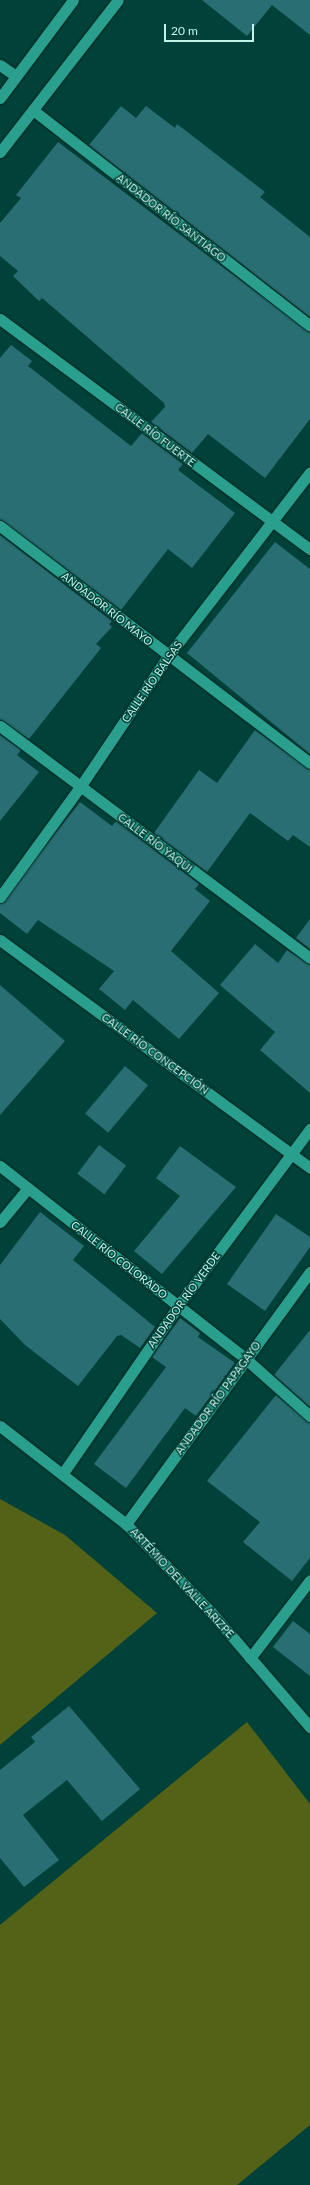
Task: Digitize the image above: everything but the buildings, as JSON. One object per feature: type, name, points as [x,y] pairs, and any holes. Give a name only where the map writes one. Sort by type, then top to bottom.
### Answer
[{"type":"street","points":[[0,98],[73,0]]},
{"type":"street","points":[[0,152],[118,0]]},
{"type":"street","points":[[0,64],[16,76]]},
{"type":"street","name":"ANDADOR RÍO SANTIAGO","points":[[33,110],[310,326]]},
{"type":"street","name":"CALLE RÍO FUERTE","points":[[0,319],[310,549]]},
{"type":"street","name":"CALLE RÍO BALSAS","points":[[0,897],[80,787],[168,656],[273,522],[310,472]]},
{"type":"street","name":"ANDADOR RÍO MAYO","points":[[0,526],[168,656],[310,763]]},
{"type":"street","name":"CALLE RÍO YAQUI","points":[[0,726],[310,958]]},
{"type":"street","name":"CALLE RÍO CONCEPCIÓN","points":[[0,940],[310,1168]]},
{"type":"street","name":"ANDADOR RÍO VERDE","points":[[63,1473],[178,1306],[310,1129]]},
{"type":"street","name":"CALLE RÍO COLORADO","points":[[0,1166],[246,1360],[310,1416]]},
{"type":"street","points":[[0,1222],[28,1188]]},
{"type":"street","name":"ANDADOR RÍO PAPAGAYO","points":[[126,1524],[310,1272]]},
{"type":"street","name":"ARTÉMIO DEL VALLE ARIZPE","points":[[0,1426],[63,1473],[126,1524],[250,1658],[310,1727]]},
{"type":"street","points":[[250,1658],[310,1580]]},
{"type":"green space","points":[[0,1499],[65,1535],[157,1613],[0,1745]]},
{"type":"green space","points":[[247,1722],[310,1804],[310,2125],[237,2185],[0,2185],[0,1925]]}]
